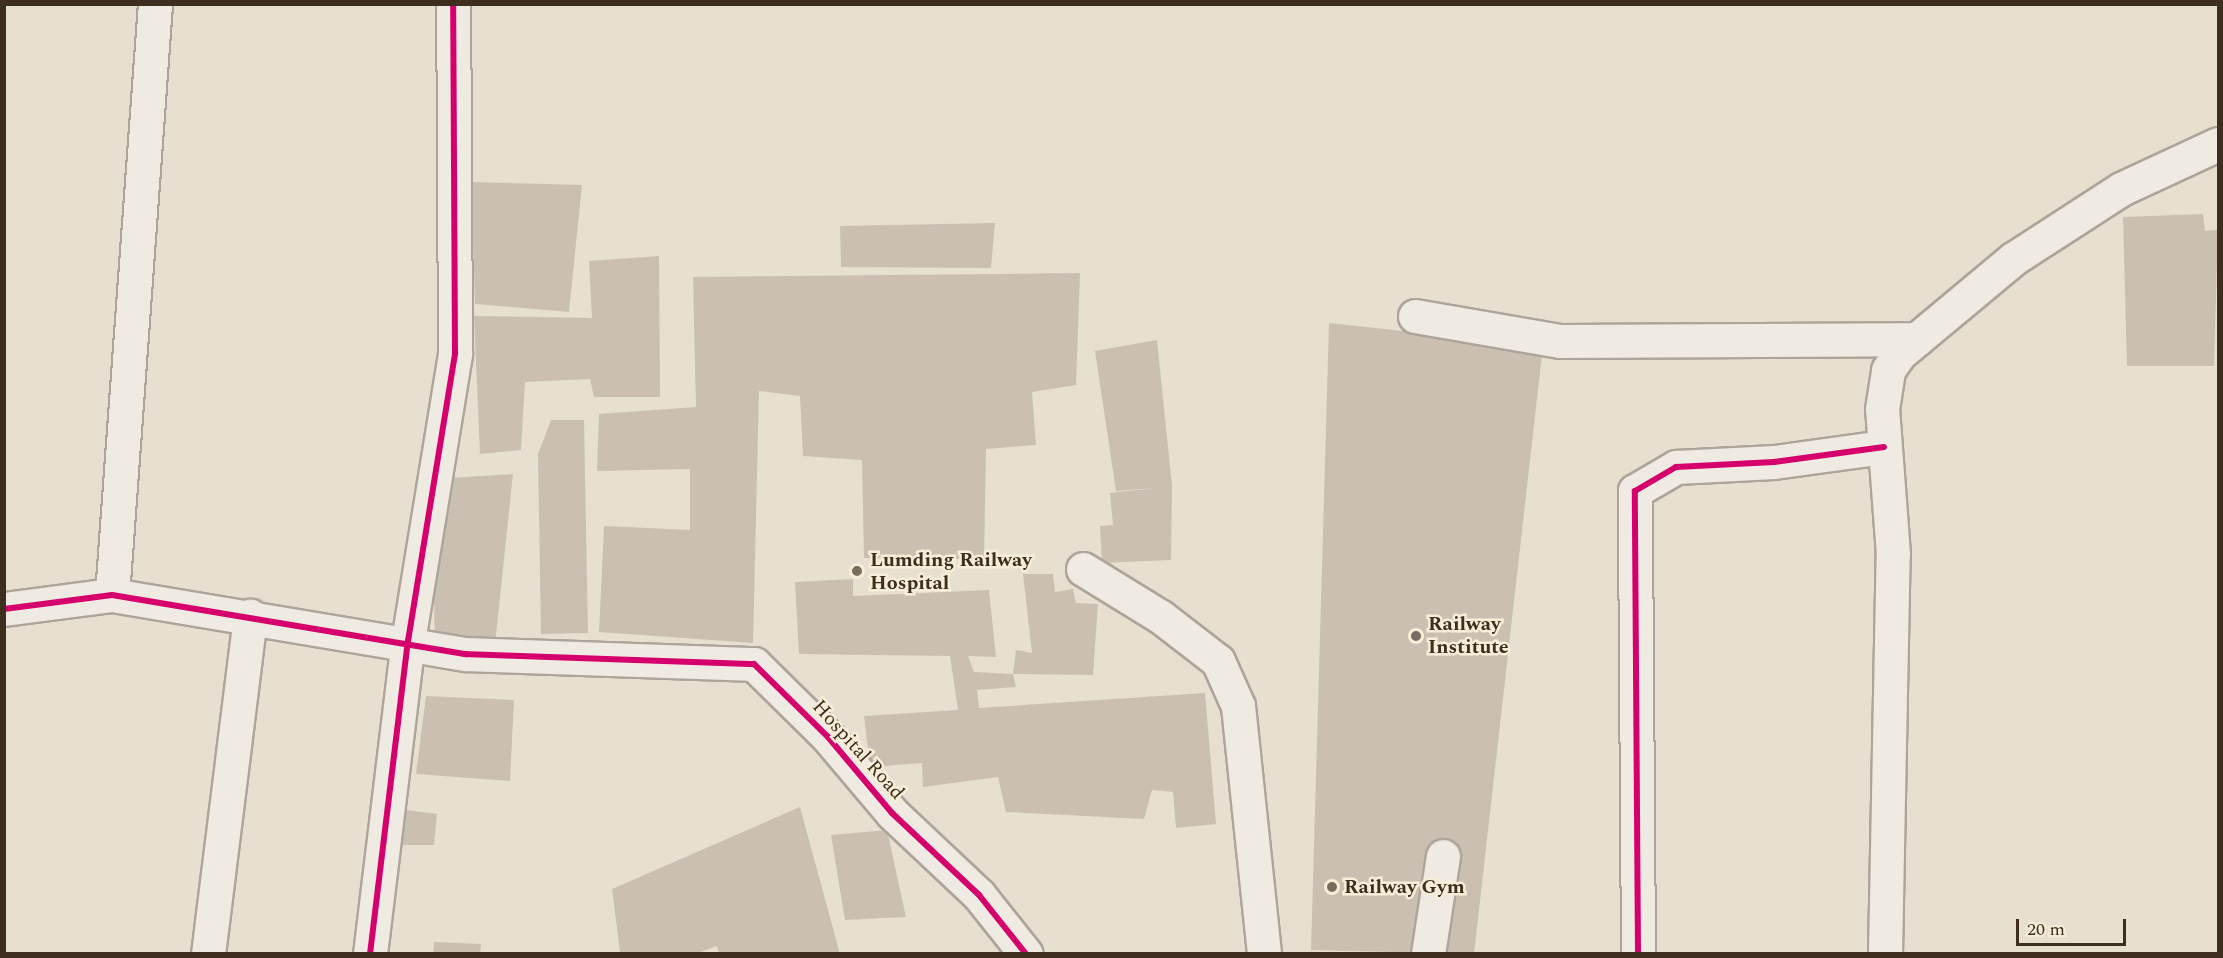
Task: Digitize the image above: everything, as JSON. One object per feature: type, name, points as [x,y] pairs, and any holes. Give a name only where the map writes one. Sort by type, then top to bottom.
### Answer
[{"type":"street","points":[[112,596],[154,4]]},
{"type":"street","points":[[370,954],[408,641],[455,354],[453,4]]},
{"type":"street","points":[[1885,954],[1893,554],[1884,447],[1888,370],[1917,339],[2013,259],[2121,189],[2218,144]]},
{"type":"street","points":[[1415,316],[1560,341],[1917,339]]},
{"type":"street","points":[[1638,954],[1635,491],[1676,467],[1774,462],[1884,447]]},
{"type":"street","points":[[1083,569],[1161,617],[1218,661],[1238,706],[1264,954]]},
{"type":"street","name":"Hospital Road","points":[[4,609],[112,596],[525,658],[754,664],[828,737],[892,813],[979,895],[1026,954]]},
{"type":"street","points":[[208,954],[250,616]]},
{"type":"street","points":[[1428,954],[1443,856]]},
{"type":"building","points":[[471,182],[582,185],[569,312],[475,304]]},
{"type":"building","points":[[2203,214],[2205,231],[2218,230],[2214,366],[2127,366],[2123,217]]},
{"type":"building","points":[[995,223],[991,268],[841,267],[840,226]]},
{"type":"building","points":[[659,256],[660,397],[594,397],[590,379],[525,382],[521,450],[480,454],[474,316],[592,318],[589,261]]},
{"type":"building","points":[[1080,273],[1076,385],[1032,392],[1036,445],[986,449],[984,559],[864,558],[862,460],[803,456],[800,396],[759,391],[753,643],[599,632],[604,526],[690,530],[690,469],[597,471],[599,414],[696,407],[693,277]]},
{"type":"building","name":"Railway Institute","points":[[1329,323],[1543,346],[1474,954],[1311,950]]},
{"type":"building","points":[[1157,340],[1172,486],[1171,560],[1102,563],[1100,526],[1113,525],[1110,493],[1154,488],[1116,491],[1095,351]]},
{"type":"building","points":[[551,420],[584,420],[588,633],[541,634],[538,454]]},
{"type":"building","points":[[513,474],[494,654],[435,653],[432,479]]},
{"type":"building","points":[[1023,574],[1053,574],[1055,592],[1073,589],[1076,603],[1098,604],[1093,675],[1013,674],[1016,650],[1032,653]]},
{"type":"building","points":[[853,579],[853,596],[989,590],[996,657],[968,656],[974,672],[1013,674],[1016,687],[977,690],[979,708],[1205,693],[1216,824],[1176,828],[1173,792],[1152,790],[1144,819],[1006,812],[998,777],[923,787],[922,763],[870,767],[864,716],[958,710],[950,656],[799,654],[795,582]]},
{"type":"building","points":[[426,696],[514,700],[510,781],[416,774]]},
{"type":"building","points":[[800,807],[840,954],[719,954],[717,946],[695,954],[620,952],[612,889]]},
{"type":"building","points":[[406,810],[437,814],[434,845],[401,845]]},
{"type":"building","points":[[887,830],[906,917],[845,920],[831,835]]},
{"type":"building","points":[[434,942],[481,944],[480,954],[433,954]]},
{"type":"cycle path","points":[[370,954],[408,641],[455,354],[453,4]]},
{"type":"cycle path","points":[[1638,954],[1635,491],[1676,467],[1774,462],[1884,447]]},
{"type":"cycle path","points":[[4,609],[112,595],[466,654],[754,664],[828,737],[892,813],[979,895],[1026,954]]},
{"type":"place","name":"Lumding Railway Hospital","points":[[857,571]]},
{"type":"place","name":"Railway Institute","points":[[1416,636]]},
{"type":"place","name":"Railway Gym","points":[[1332,887]]}]
